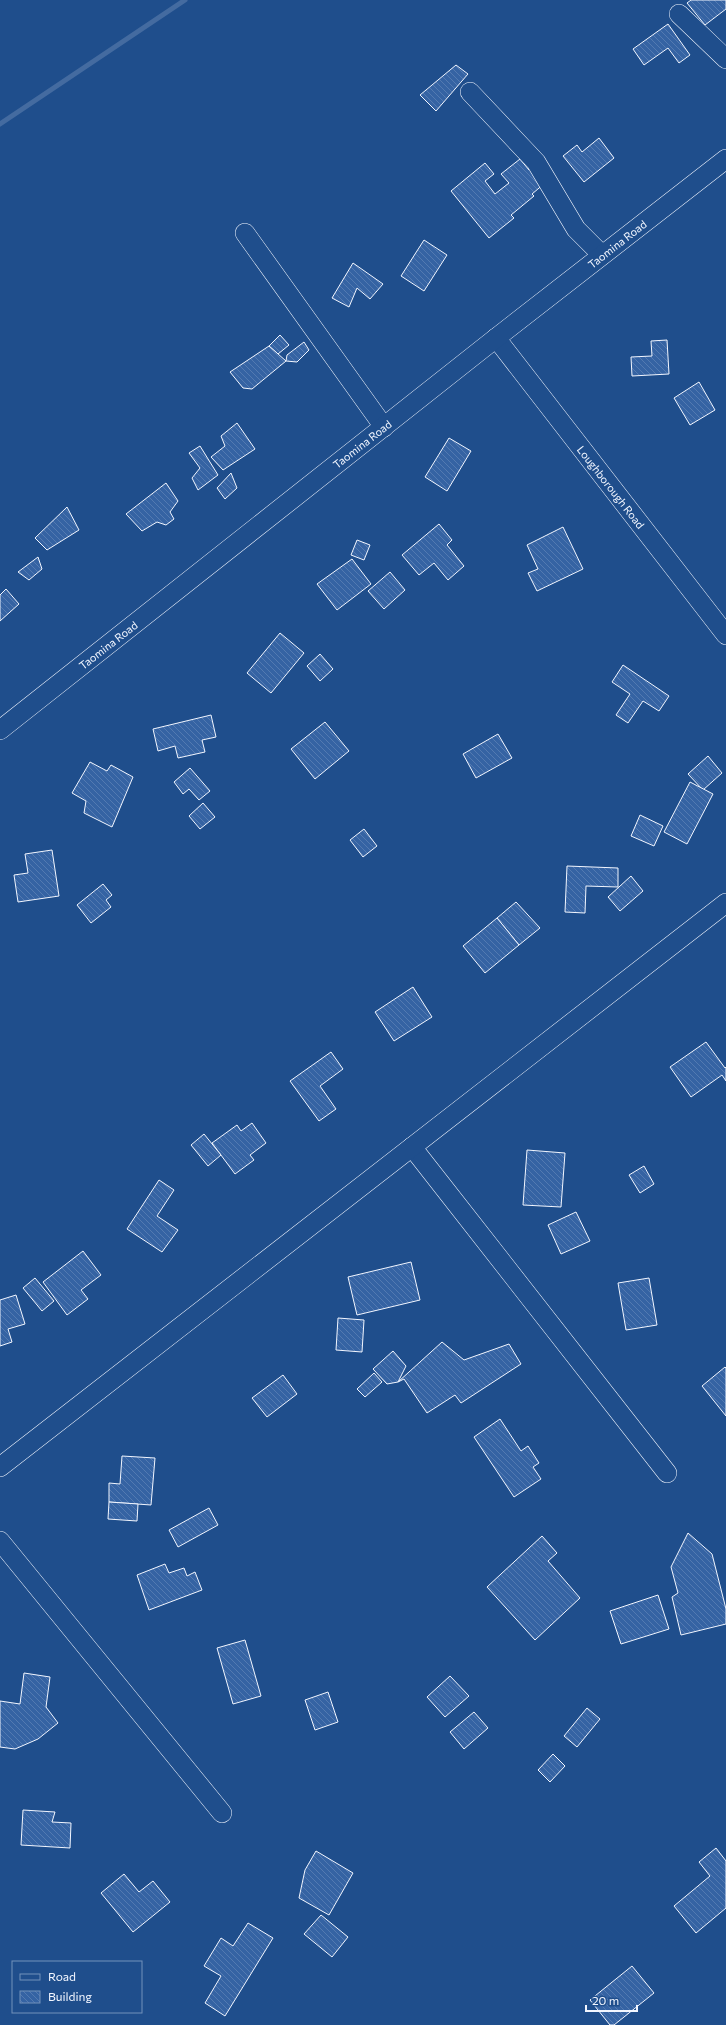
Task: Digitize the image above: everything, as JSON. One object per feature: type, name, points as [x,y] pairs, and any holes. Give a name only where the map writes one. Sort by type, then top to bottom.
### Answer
[{"type":"street","points":[[678,14],[726,59]]},
{"type":"street","points":[[470,92],[536,162],[576,229],[602,255]]},
{"type":"street","name":"Taomina Road","points":[[0,730],[496,338],[726,159]]},
{"type":"street","points":[[245,233],[384,427]]},
{"type":"street","name":"Loughborough Road","points":[[496,338],[726,635]]},
{"type":"street","points":[[0,1467],[726,903]]},
{"type":"street","points":[[412,1147],[667,1473]]},
{"type":"street","points":[[0,1542],[222,1813]]},
{"type":"building","points":[[691,0],[726,0],[726,9],[705,25],[687,3]]},
{"type":"building","points":[[668,24],[690,55],[679,63],[668,48],[644,65],[633,49]]},
{"type":"building","points":[[456,65],[468,74],[436,111],[420,95]]},
{"type":"building","points":[[599,138],[614,158],[584,182],[563,156],[577,145],[582,152]]},
{"type":"building","points":[[520,159],[529,170],[532,167],[545,183],[532,194],[534,196],[511,215],[514,218],[489,238],[451,191],[485,163],[494,174],[485,181],[495,194],[509,183],[501,174]]},
{"type":"building","points":[[424,240],[447,255],[424,291],[401,276]]},
{"type":"building","points":[[353,263],[383,284],[370,299],[357,288],[349,307],[332,298]]},
{"type":"building","points":[[280,335],[289,345],[278,354],[269,346]]},
{"type":"building","points":[[667,340],[669,374],[632,376],[631,357],[652,356],[651,341]]},
{"type":"building","points":[[304,342],[309,350],[297,362],[286,361],[287,355]]},
{"type":"building","points":[[269,346],[286,361],[252,389],[243,388],[230,372]]},
{"type":"building","points":[[699,382],[715,410],[690,425],[674,398]]},
{"type":"building","points":[[237,423],[255,449],[223,470],[211,457],[225,446],[221,436]]},
{"type":"building","points":[[449,438],[471,451],[447,491],[425,477]]},
{"type":"building","points":[[200,446],[218,475],[198,490],[192,478],[200,468],[189,453]]},
{"type":"building","points":[[231,473],[237,488],[225,499],[217,488]]},
{"type":"building","points":[[166,483],[178,501],[170,512],[174,519],[166,525],[157,522],[142,531],[126,514]]},
{"type":"building","points":[[67,507],[79,530],[47,550],[35,538]]},
{"type":"building","points":[[439,524],[452,540],[447,545],[464,566],[448,580],[434,563],[419,575],[402,555]]},
{"type":"building","points":[[563,527],[583,569],[537,591],[528,573],[538,569],[527,545]]},
{"type":"building","points":[[357,540],[370,545],[364,560],[351,555]]},
{"type":"building","points":[[38,557],[42,569],[29,580],[18,572]]},
{"type":"building","points":[[352,559],[371,584],[337,610],[317,584]]},
{"type":"building","points":[[390,572],[405,590],[384,609],[368,591]]},
{"type":"building","points":[[6,589],[19,604],[0,621],[0,595]]},
{"type":"building","points":[[280,633],[304,653],[271,693],[247,673]]},
{"type":"building","points":[[320,654],[333,669],[320,681],[307,666]]},
{"type":"building","points":[[623,665],[669,696],[659,711],[643,701],[628,723],[616,715],[630,694],[612,682]]},
{"type":"building","points":[[211,715],[216,737],[202,740],[205,752],[178,758],[175,746],[158,751],[153,729]]},
{"type":"building","points":[[325,722],[349,751],[315,779],[291,749]]},
{"type":"building","points":[[498,734],[512,758],[476,778],[463,754]]},
{"type":"building","points":[[708,756],[722,773],[703,790],[688,774]]},
{"type":"building","points":[[90,762],[107,771],[111,765],[133,777],[112,827],[84,813],[86,801],[72,793]]},
{"type":"building","points":[[190,768],[210,791],[199,800],[189,789],[183,794],[174,782]]},
{"type":"building","points":[[690,782],[713,794],[687,844],[664,832]]},
{"type":"building","points":[[203,803],[215,817],[200,829],[189,816]]},
{"type":"building","points":[[640,815],[663,826],[654,846],[631,836]]},
{"type":"building","points":[[364,829],[377,846],[363,857],[350,840]]},
{"type":"building","points":[[52,850],[59,896],[18,902],[14,875],[28,873],[25,854]]},
{"type":"building","points":[[567,866],[618,868],[618,887],[586,886],[585,913],[565,912]]},
{"type":"building","points":[[631,876],[643,891],[620,911],[608,897]]},
{"type":"building","points":[[103,884],[112,895],[106,900],[111,907],[91,923],[77,905]]},
{"type":"building","points":[[516,902],[540,928],[519,945],[497,918]]},
{"type":"building","points":[[497,918],[519,945],[485,973],[463,946]]},
{"type":"building","points":[[413,987],[432,1017],[394,1041],[375,1012]]},
{"type":"building","points":[[706,1042],[725,1068],[726,1067],[726,1081],[722,1075],[691,1097],[670,1067]]},
{"type":"building","points":[[331,1052],[343,1069],[320,1086],[336,1109],[319,1121],[290,1081]]},
{"type":"building","points":[[252,1123],[266,1143],[250,1155],[254,1160],[235,1174],[212,1143],[237,1125],[241,1131]]},
{"type":"building","points":[[204,1134],[221,1155],[208,1166],[191,1145]]},
{"type":"building","points":[[527,1150],[565,1153],[561,1207],[523,1205]]},
{"type":"building","points":[[644,1166],[654,1184],[640,1193],[629,1175]]},
{"type":"building","points":[[159,1180],[174,1190],[157,1216],[178,1230],[162,1252],[127,1229]]},
{"type":"building","points":[[576,1212],[590,1241],[561,1254],[548,1225]]},
{"type":"building","points":[[83,1251],[101,1275],[81,1290],[88,1299],[67,1315],[43,1282]]},
{"type":"building","points":[[411,1262],[420,1300],[357,1315],[348,1277]]},
{"type":"building","points":[[35,1278],[54,1301],[42,1311],[23,1288]]},
{"type":"building","points":[[649,1278],[657,1325],[626,1330],[618,1283]]},
{"type":"building","points":[[16,1295],[25,1324],[8,1329],[12,1342],[0,1346],[0,1300]]},
{"type":"building","points":[[338,1318],[364,1320],[362,1352],[336,1350]]},
{"type":"building","points":[[442,1342],[464,1360],[509,1344],[521,1364],[461,1403],[455,1395],[427,1413],[404,1379],[398,1382]]},
{"type":"building","points":[[393,1351],[406,1366],[398,1382],[387,1384],[373,1369]]},
{"type":"building","points":[[725,1367],[726,1368],[726,1416],[702,1386]]},
{"type":"building","points":[[374,1373],[382,1382],[365,1397],[357,1389]]},
{"type":"building","points":[[283,1375],[297,1394],[267,1417],[252,1398]]},
{"type":"building","points":[[500,1419],[521,1451],[528,1446],[539,1463],[533,1467],[541,1479],[514,1497],[474,1437]]},
{"type":"building","points":[[122,1456],[155,1458],[151,1505],[109,1502],[109,1483],[120,1484]]},
{"type":"building","points":[[109,1502],[138,1504],[137,1521],[108,1519]]},
{"type":"building","points":[[209,1508],[218,1525],[178,1547],[169,1530]]},
{"type":"building","points":[[688,1533],[712,1554],[726,1609],[726,1624],[681,1635],[672,1597],[678,1593],[671,1567]]},
{"type":"building","points":[[542,1536],[557,1553],[548,1561],[580,1598],[535,1640],[487,1587]]},
{"type":"building","points":[[165,1564],[169,1573],[184,1568],[187,1576],[195,1572],[202,1590],[149,1610],[137,1575]]},
{"type":"building","points":[[658,1595],[669,1629],[621,1644],[610,1611]]},
{"type":"building","points":[[245,1640],[261,1696],[233,1704],[217,1648]]},
{"type":"building","points":[[24,1673],[50,1677],[46,1707],[58,1723],[38,1739],[15,1749],[0,1747],[0,1701],[20,1704]]},
{"type":"building","points":[[450,1676],[469,1696],[445,1717],[427,1697]]},
{"type":"building","points":[[328,1692],[338,1722],[315,1730],[305,1700]]},
{"type":"building","points":[[587,1708],[600,1719],[577,1747],[564,1736]]},
{"type":"building","points":[[474,1712],[488,1728],[464,1749],[450,1732]]},
{"type":"building","points":[[553,1754],[565,1766],[550,1782],[538,1770]]},
{"type":"building","points":[[23,1810],[55,1812],[52,1822],[71,1823],[70,1848],[21,1845]]},
{"type":"building","points":[[716,1848],[726,1861],[726,1908],[696,1933],[674,1906],[710,1876],[699,1862]]},
{"type":"building","points":[[316,1851],[353,1873],[329,1915],[299,1898],[305,1870]]},
{"type":"building","points":[[124,1874],[139,1892],[153,1881],[170,1902],[133,1932],[101,1893]]},
{"type":"building","points":[[321,1915],[348,1937],[332,1957],[304,1934]]},
{"type":"building","points":[[248,1923],[273,1938],[225,2016],[205,2003],[221,1976],[204,1966],[221,1938],[233,1946]]},
{"type":"building","points":[[632,1966],[654,1993],[614,2025],[610,2025],[590,2000]]},
{"type":"waterway","points":[[0,124],[185,0]]}]
